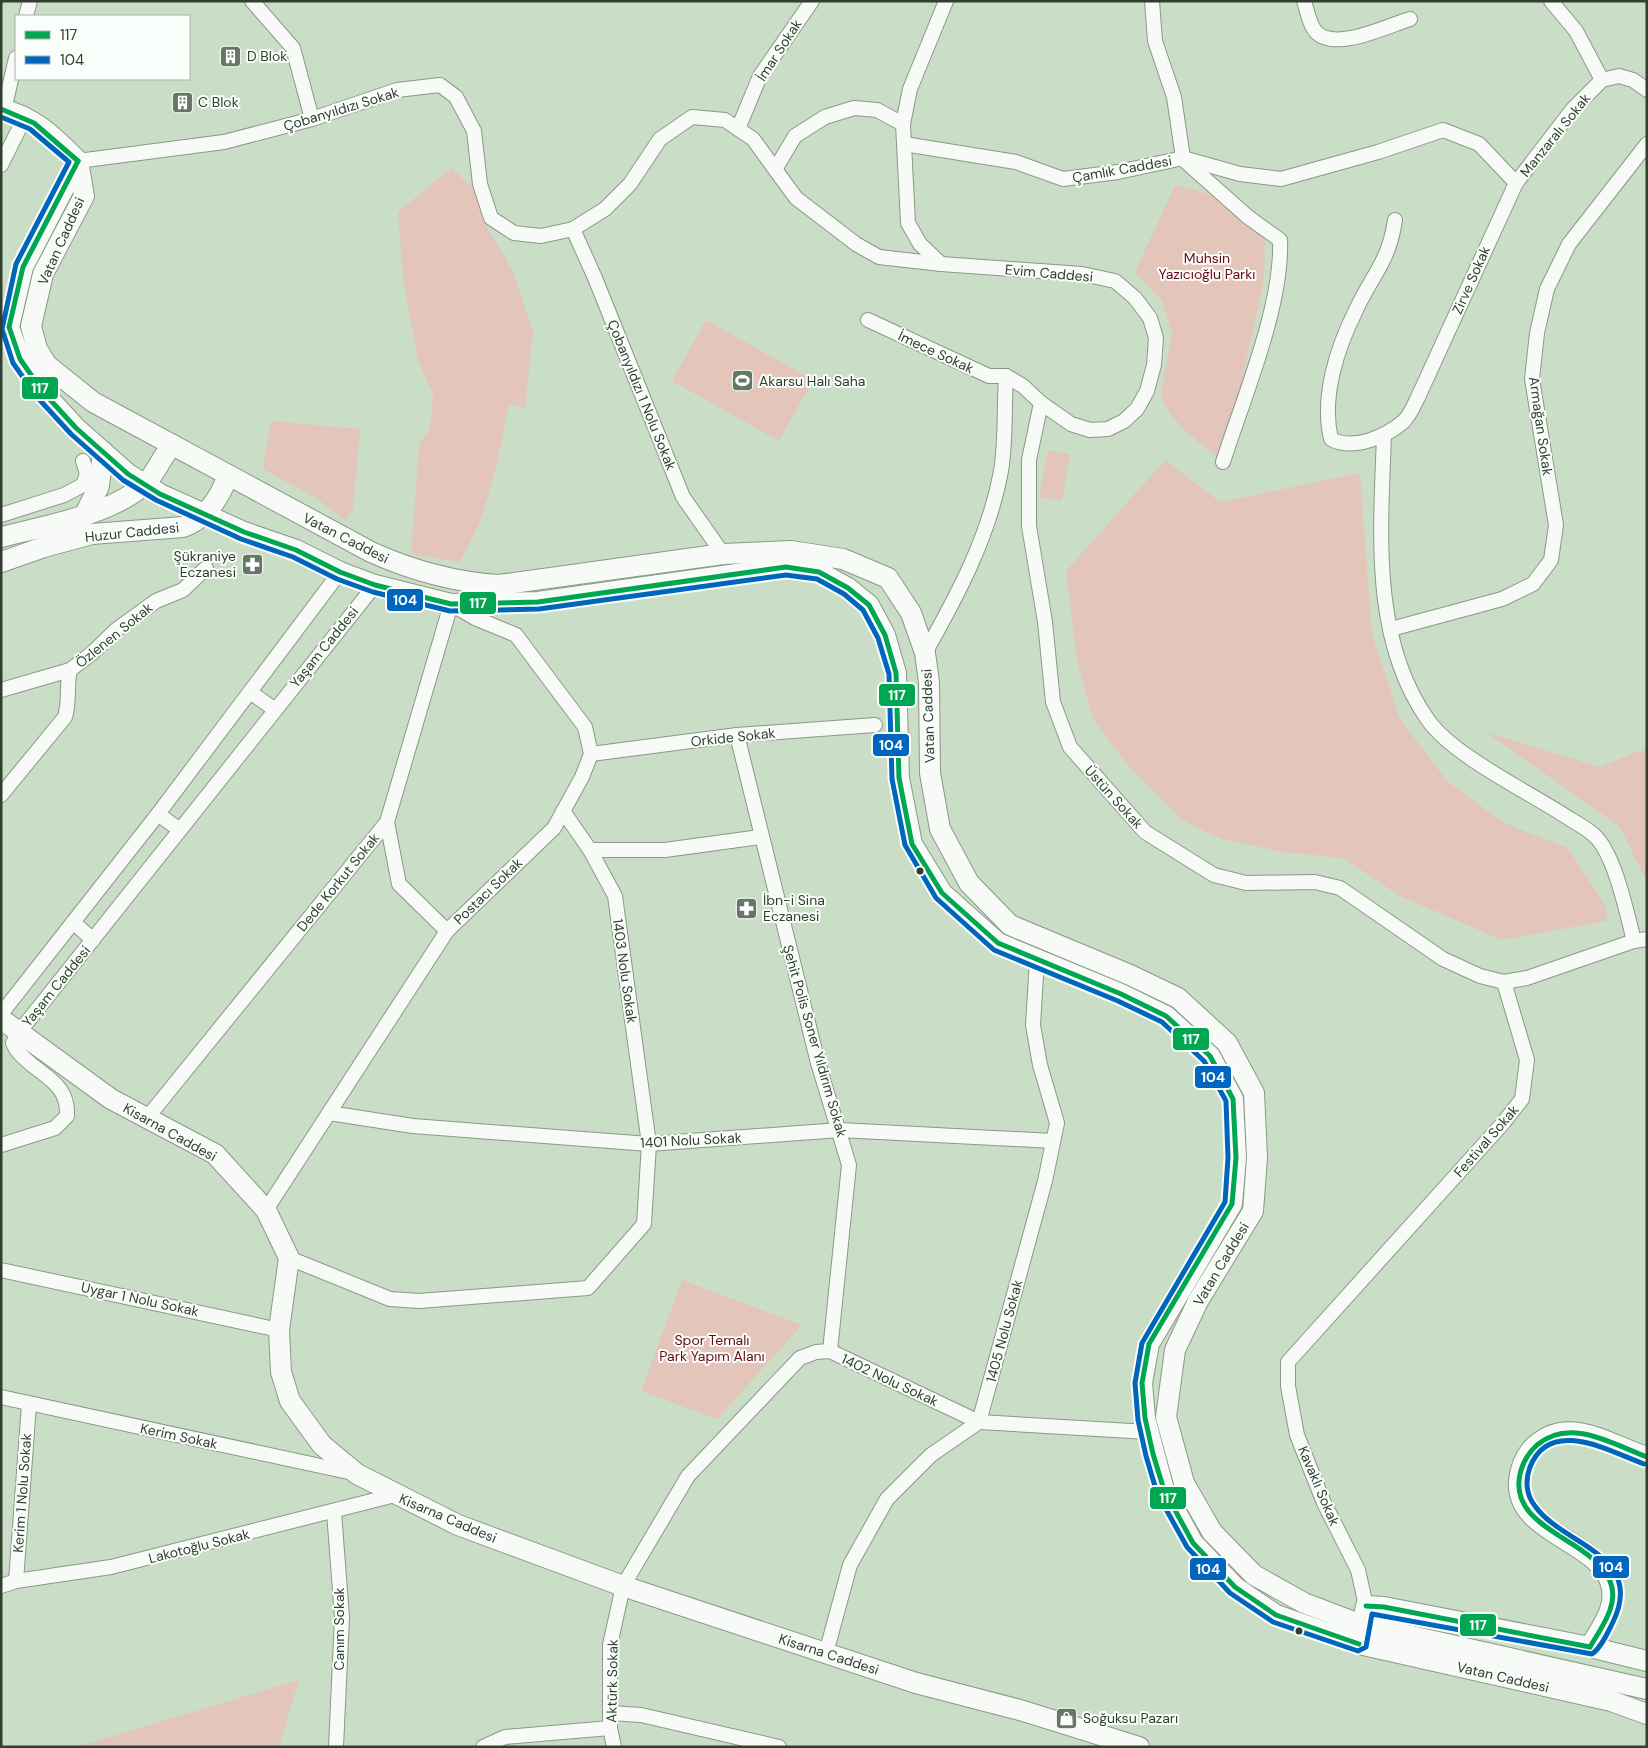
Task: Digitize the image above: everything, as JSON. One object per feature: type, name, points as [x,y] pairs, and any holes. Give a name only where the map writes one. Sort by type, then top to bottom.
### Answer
[{"type":"street","points":[[26,15],[30,1]]},
{"type":"street","points":[[252,1],[293,48],[312,119]]},
{"type":"street","name":"İmar Sokak","points":[[738,129],[760,76],[812,1]]},
{"type":"street","points":[[942,264],[920,244],[908,223],[903,124],[910,89],[946,1]]},
{"type":"street","name":"Çamlık Caddesi","points":[[904,144],[1016,162],[1062,179],[1118,172],[1183,158],[1174,97],[1155,40],[1152,1]]},
{"type":"street","points":[[1304,1],[1316,32],[1325,39],[1341,41],[1410,19]]},
{"type":"street","points":[[1551,1],[1576,31],[1602,80],[1619,76],[1633,80],[1647,90]]},
{"type":"street","points":[[15,62],[3,110],[25,117],[53,136],[78,161]]},
{"type":"street","name":"Manzaralı Sokak","points":[[1516,183],[1572,110],[1602,80]]},
{"type":"street","name":"Çobanyıldızı Sokak","points":[[78,161],[224,142],[312,119],[397,90],[440,85],[456,98],[474,131],[480,184],[492,218],[514,233],[541,236],[573,229],[605,209],[630,184],[660,138],[692,116],[725,120],[753,139],[776,168],[796,198],[856,244],[879,257],[942,264]]},
{"type":"street","points":[[776,168],[795,136],[825,117],[854,108],[877,110],[903,124]]},
{"type":"street","points":[[1,165],[25,117]]},
{"type":"street","points":[[1183,158],[1240,174],[1281,179],[1378,152],[1443,130],[1479,144],[1516,183]]},
{"type":"street","name":"Armağan Sokak","points":[[1390,629],[1502,599],[1533,584],[1551,560],[1556,525],[1532,379],[1536,333],[1547,289],[1569,244],[1647,144]]},
{"type":"street","points":[[1183,158],[1248,217],[1280,240],[1281,264],[1264,335],[1223,462]]},
{"type":"street","name":"Vatan Caddesi","points":[[78,161],[84,196],[43,274],[31,326],[37,349],[47,365],[93,402],[331,531],[405,567],[474,583],[499,585],[723,554],[791,551],[843,559],[888,578],[911,613],[925,653],[929,682],[930,773],[938,820],[940,829],[969,883],[1010,925],[1130,974],[1178,998],[1227,1043],[1254,1093],[1257,1158],[1253,1210],[1198,1302],[1176,1350],[1166,1417],[1184,1482],[1212,1532],[1254,1575],[1304,1603],[1362,1625],[1611,1701],[1647,1714]]},
{"type":"street","name":"Vatan Caddesi","points":[[78,161],[23,267],[9,327],[20,359],[43,392],[76,428],[128,474],[177,504],[296,550],[340,572],[375,585],[451,604],[538,602],[786,567],[819,572],[848,588],[869,605],[885,635],[896,673],[899,778],[912,844],[942,893],[998,943],[1121,994],[1166,1016],[1210,1056],[1233,1099],[1236,1158],[1232,1204],[1149,1344],[1142,1383],[1148,1432],[1164,1490],[1193,1543],[1236,1587],[1276,1615],[1362,1625],[1647,1689]]},
{"type":"street","name":"Zirve Sokak","points":[[1395,220],[1392,242],[1379,271],[1356,309],[1340,351],[1328,394],[1328,427],[1331,439],[1340,444],[1360,443],[1384,434],[1405,421],[1419,395],[1516,183]]},
{"type":"street","name":"Çobanyıldızı 1 Nolu Sokak","points":[[573,229],[595,278],[683,497],[723,554]]},
{"type":"street","name":"Evim Caddesi","points":[[942,264],[1082,274],[1115,281],[1135,298],[1150,318],[1156,338],[1154,366],[1147,391],[1137,409],[1124,421],[1108,429],[1090,430],[1071,424],[1041,403],[1023,386],[1006,376]]},
{"type":"street","name":"İmece Sokak","points":[[868,320],[989,376],[1006,376]]},
{"type":"street","points":[[925,653],[960,591],[987,523],[1001,470],[1006,376]]},
{"type":"street","name":"Üstün Sokak","points":[[1041,403],[1029,460],[1029,526],[1045,622],[1053,702],[1070,747],[1145,832],[1214,875],[1246,883],[1315,882],[1340,888],[1443,959],[1480,976],[1504,982]]},
{"type":"street","points":[[1384,434],[1381,512],[1384,599],[1402,675],[1429,721],[1460,750],[1596,836],[1616,873],[1640,940],[1527,978],[1504,982]]},
{"type":"street","points":[[145,485],[172,445]]},
{"type":"street","points":[[84,516],[99,486],[103,452]]},
{"type":"street","points":[[1,515],[64,495],[83,485],[87,474],[83,461]]},
{"type":"street","name":"Huzur Caddesi","points":[[1,562],[44,547],[92,534],[183,527],[191,524],[214,505],[228,475]]},
{"type":"street","name":"Huzur Caddesi","points":[[1,537],[98,511],[145,485]]},
{"type":"street","name":"Özlenen Sokak","points":[[1,795],[65,716],[69,704],[66,688],[70,670],[91,654],[116,630],[156,601],[183,590],[206,568]]},
{"type":"street","name":"Yaşam Caddesi","points":[[1,1014],[158,814],[340,572]]},
{"type":"street","name":"Yaşam Caddesi","points":[[20,1031],[274,709],[375,585]]},
{"type":"street","points":[[451,604],[475,618],[516,634],[585,726],[591,754]]},
{"type":"street","name":"Dede Korkut Sokak","points":[[147,1118],[387,822],[451,604]]},
{"type":"street","points":[[1,690],[70,670]]},
{"type":"street","points":[[250,692],[274,709]]},
{"type":"street","name":"Orkide Sokak","points":[[591,754],[737,736],[875,725]]},
{"type":"street","name":"Şehit Polis Soner Yıldırım Sokak","points":[[737,736],[760,837],[818,1063],[840,1130],[849,1165],[830,1352]]},
{"type":"street","name":"Postacı Sokak","points":[[266,1210],[447,932],[554,828],[591,754]]},
{"type":"street","name":"1403 Nolu Sokak","points":[[289,1258],[390,1299],[419,1301],[588,1288],[644,1224],[648,1144],[615,896],[590,850],[563,811]]},
{"type":"street","points":[[158,814],[180,830]]},
{"type":"street","points":[[387,822],[399,884],[447,932]]},
{"type":"street","points":[[590,850],[665,850],[760,837]]},
{"type":"street","name":"Yaşam Caddesi","points":[[73,922],[93,940]]},
{"type":"street","name":"1405 Nolu Sokak","points":[[979,1422],[1045,1181],[1057,1124],[1040,1065],[1034,1025],[1036,959]]},
{"type":"street","name":"Festival Sokak","points":[[1288,1362],[1504,1122],[1522,1099],[1527,1060],[1504,982]]},
{"type":"street","name":"Kisarna Caddesi","points":[[1,1020],[20,1031],[111,1098],[215,1154],[266,1210],[289,1258],[279,1330],[281,1372],[290,1401],[322,1444],[357,1474],[395,1495],[458,1525],[623,1586],[916,1684],[1020,1710],[1139,1747]]},
{"type":"street","points":[[1,1145],[55,1128],[67,1116],[68,1103],[58,1085],[20,1056],[16,1050],[13,1043],[20,1031]]},
{"type":"street","name":"1401 Nolu Sokak","points":[[329,1113],[413,1126],[648,1144],[840,1130],[1053,1140]]},
{"type":"street","name":"Uygar 1 Nolu Sokak","points":[[1,1270],[279,1330]]},
{"type":"street","name":"1402 Nolu Sokak","points":[[623,1586],[688,1476],[800,1358],[816,1352],[830,1352],[979,1422],[1148,1432]]},
{"type":"street","name":"Kavaklı Sokak","points":[[1288,1362],[1288,1386],[1297,1435],[1324,1503],[1358,1570],[1362,1625]]},
{"type":"street","name":"Kerim Sokak","points":[[1,1397],[357,1474]]},
{"type":"street","name":"Kerim 1 Nolu Sokak","points":[[16,1581],[29,1404]]},
{"type":"street","points":[[826,1653],[850,1565],[887,1499],[931,1455],[979,1422]]},
{"type":"street","points":[[1590,1647],[1612,1608],[1613,1594],[1609,1579],[1600,1566],[1580,1550],[1546,1528],[1523,1504],[1518,1489],[1519,1472],[1527,1455],[1538,1443],[1554,1434],[1567,1431],[1584,1434],[1647,1457]]},
{"type":"street","name":"Lakotoğlu Sokak","points":[[1,1586],[16,1581],[111,1567],[395,1495]]},
{"type":"street","name":"Canım Sokak","points":[[334,1512],[342,1617],[336,1747]]},
{"type":"street","name":"Aktürk Sokak","points":[[614,1747],[610,1728],[610,1645],[623,1586]]},
{"type":"street","points":[[1362,1625],[1384,1606],[1590,1647],[1647,1661]]},
{"type":"street","points":[[610,1713],[641,1715],[779,1747]]},
{"type":"street","points":[[483,1747],[505,1737],[610,1728]]},
{"type":"green space","points":[[451,168],[473,187],[485,224],[512,269],[533,331],[525,408],[509,404],[496,466],[485,506],[478,526],[459,562],[411,554],[419,443],[430,429],[433,394],[418,361],[403,278],[398,212]]},
{"type":"green space","name":"Muhsin Yazıcıoğlu Parkı","points":[[1175,185],[1209,194],[1265,238],[1264,281],[1242,380],[1219,459],[1176,421],[1164,403],[1161,393],[1172,333],[1162,301],[1135,272]]},
{"type":"green space","name":"Akarsu Halı Saha","points":[[706,320],[813,380],[779,441],[672,381]]},
{"type":"green space","points":[[271,421],[360,429],[353,510],[346,521],[316,498],[263,469]]},
{"type":"green space","points":[[1048,450],[1070,454],[1062,501],[1039,497]]},
{"type":"green space","points":[[1165,460],[1220,502],[1360,473],[1372,634],[1400,719],[1447,781],[1504,823],[1568,848],[1607,908],[1606,921],[1502,940],[1400,896],[1343,858],[1283,852],[1221,839],[1182,820],[1127,764],[1093,719],[1077,661],[1066,571]]},
{"type":"green space","points":[[1486,732],[1599,767],[1647,748],[1647,883],[1620,827]]},
{"type":"green space","name":"Spor Temalı Park Yapım Alanı","points":[[682,1280],[802,1325],[717,1419],[641,1391]]},
{"type":"green space","points":[[299,1680],[279,1747],[76,1747]]},
{"type":"transit line","name":"117","points":[[1,109],[34,123],[78,161]]},
{"type":"transit line","name":"104","points":[[1,117],[30,129],[69,162],[16,264],[2,329],[13,363],[37,397],[71,434],[123,480],[156,500],[241,539],[293,557],[337,579],[373,592],[450,611],[539,609],[786,575],[817,579],[844,594],[863,610],[878,638],[889,674],[892,779],[905,845],[936,898],[994,950],[1118,1001],[1162,1022],[1204,1061],[1226,1101],[1228,1158],[1225,1202],[1142,1343],[1135,1383],[1138,1420],[1157,1493],[1187,1547],[1230,1593],[1273,1622],[1358,1651],[1366,1647],[1372,1614],[1592,1654],[1607,1635],[1613,1622],[1620,1599],[1619,1581],[1610,1566],[1596,1553],[1547,1519],[1535,1506],[1528,1492],[1528,1472],[1539,1452],[1552,1443],[1566,1440],[1599,1446],[1644,1464]]},
{"type":"transit line","name":"117","points":[[78,161],[23,267],[9,327],[20,359],[43,392],[76,428],[128,474],[160,494],[244,532],[296,550],[340,572],[375,585],[451,604],[538,602],[786,567],[819,572],[848,588],[869,605],[885,635],[896,673],[899,778],[912,844],[942,893],[998,943],[1121,994],[1166,1016],[1210,1056],[1233,1099],[1236,1158],[1232,1204],[1149,1344],[1142,1383],[1145,1418],[1153,1454],[1164,1490],[1193,1543],[1235,1587],[1276,1615],[1359,1644]]},
{"type":"transit line","name":"117","points":[[1590,1647],[1604,1624],[1611,1607],[1613,1598],[1610,1581],[1600,1566],[1587,1554],[1538,1521],[1526,1508],[1520,1493],[1521,1470],[1528,1455],[1537,1445],[1550,1437],[1563,1433],[1577,1433],[1606,1440],[1647,1457]]},
{"type":"transit line","name":"117","points":[[1366,1606],[1384,1607],[1590,1647]]},
{"type":"place","name":"D Blok","points":[[231,56]]},
{"type":"place","name":"C Blok","points":[[182,102]]},
{"type":"place","name":"Akarsu Halı Saha","points":[[743,381]]},
{"type":"place","name":"Şükraniye Eczanesi","points":[[252,564]]},
{"type":"place","name":"İbn-i Sina Eczanesi","points":[[747,908]]},
{"type":"place","name":"Soğuksu Pazarı","points":[[1067,1718]]}]
